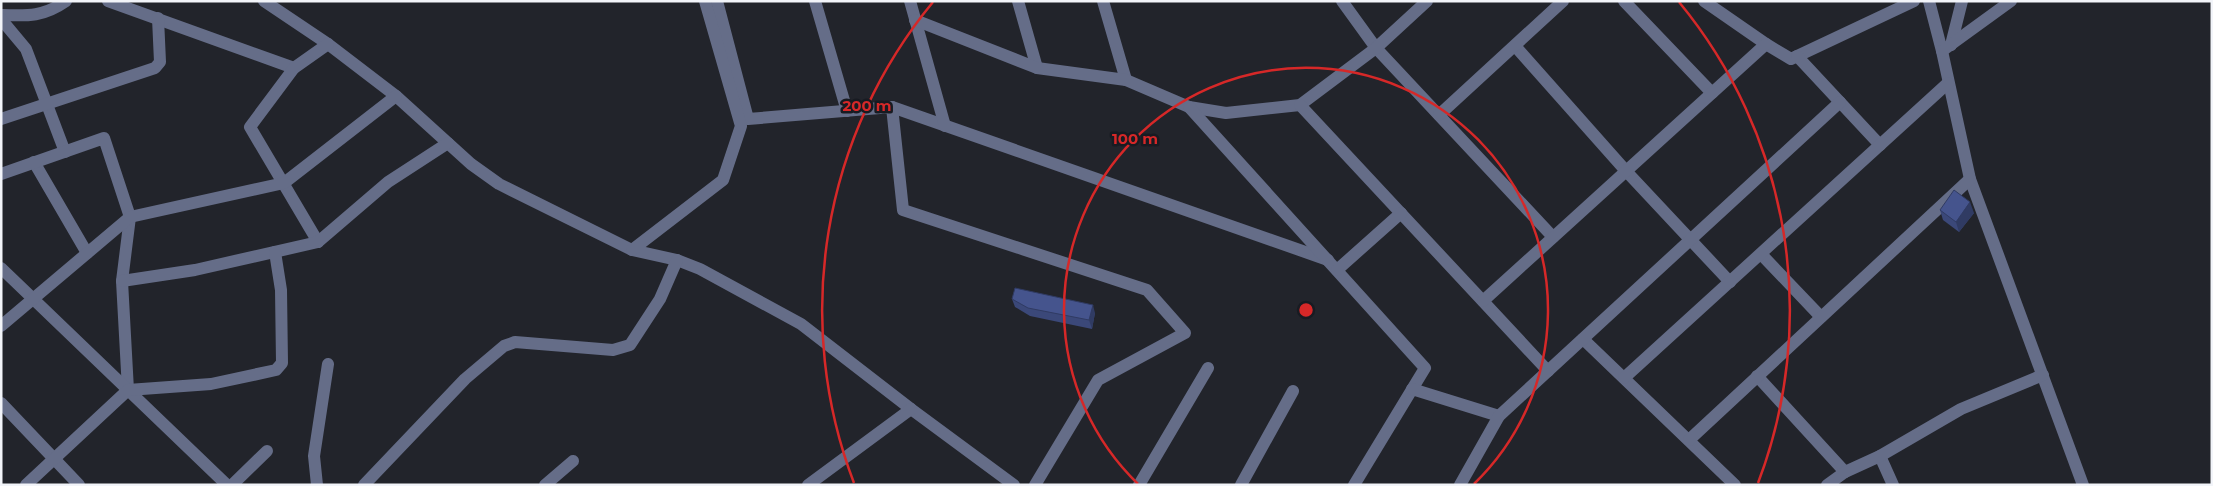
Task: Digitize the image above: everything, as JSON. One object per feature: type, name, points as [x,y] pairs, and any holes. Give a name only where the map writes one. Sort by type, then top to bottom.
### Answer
[{"type":"street","points":[[1,15],[22,16],[50,12],[66,1]]},
{"type":"street","points":[[108,1],[294,68]]},
{"type":"street","points":[[264,1],[328,44],[396,96],[471,164],[499,184],[632,250],[677,260],[700,269],[801,324],[1014,485]]},
{"type":"street","points":[[632,250],[722,180],[740,126],[705,1]]},
{"type":"street","points":[[717,1],[748,119],[892,107],[1328,260]]},
{"type":"street","points":[[815,1],[847,111]]},
{"type":"street","points":[[910,1],[945,126]]},
{"type":"street","points":[[1018,1],[1036,68]]},
{"type":"street","points":[[1103,1],[1126,80]]},
{"type":"street","points":[[1342,1],[1376,48],[1553,237]]},
{"type":"street","points":[[915,20],[1036,68],[1126,80],[1189,107],[1226,114],[1300,104],[1376,48],[1427,1]]},
{"type":"street","points":[[1439,114],[1563,1]]},
{"type":"street","points":[[1624,1],[1712,93]]},
{"type":"street","points":[[1704,1],[1791,59],[1914,1]]},
{"type":"street","points":[[1929,1],[1947,48],[1948,83],[1970,179],[2084,485]]},
{"type":"street","points":[[1947,48],[1962,1]]},
{"type":"street","points":[[1947,48],[2011,1]]},
{"type":"street","points":[[1,119],[155,68],[160,62],[158,18]]},
{"type":"street","points":[[1,19],[26,49],[65,152]]},
{"type":"street","points":[[318,242],[250,127],[294,68],[328,44]]},
{"type":"street","points":[[1483,301],[1766,44]]},
{"type":"street","points":[[1514,46],[1626,171],[1730,282]]},
{"type":"street","points":[[1797,56],[1880,145]]},
{"type":"street","points":[[1624,378],[1948,83]]},
{"type":"street","points":[[1,326],[130,217],[284,183],[396,96]]},
{"type":"street","points":[[1460,485],[1499,416],[1840,102]]},
{"type":"street","points":[[1300,104],[1548,371]]},
{"type":"street","points":[[892,107],[903,210],[1147,290],[1185,334],[1098,380],[1035,485]]},
{"type":"street","points":[[1189,107],[1425,368],[1354,485]]},
{"type":"street","points":[[1,174],[104,138],[130,217],[122,281],[128,390]]},
{"type":"street","points":[[122,281],[195,270],[318,242],[388,182],[448,143]]},
{"type":"street","points":[[34,162],[86,253]]},
{"type":"street","points":[[1688,440],[1970,179]]},
{"type":"street","points":[[1337,270],[1401,213]]},
{"type":"street","points":[[26,485],[128,390],[211,384],[276,370],[282,363],[281,290],[275,252]]},
{"type":"street","points":[[1761,254],[1821,317]]},
{"type":"street","points":[[364,485],[465,379],[504,346],[515,342],[613,350],[630,345],[660,299],[677,260]]},
{"type":"street","points":[[1,268],[226,485]]},
{"type":"street","points":[[1583,339],[1735,485]]},
{"type":"street","points":[[317,485],[314,456],[328,364]]},
{"type":"street","points":[[1139,485],[1208,368]]},
{"type":"street","points":[[1828,485],[1845,472],[1880,456],[1960,410],[2043,375]]},
{"type":"street","points":[[1757,376],[1845,472]]},
{"type":"street","points":[[1412,389],[1499,416]]},
{"type":"street","points":[[1241,485],[1294,391]]},
{"type":"street","points":[[1,403],[79,485]]},
{"type":"street","points":[[808,485],[911,409]]},
{"type":"street","points":[[232,485],[267,451]]},
{"type":"street","points":[[1880,456],[1893,485]]},
{"type":"street","points":[[545,485],[573,461]]},
{"type":"building","points":[[1954,190],[1970,202],[1956,222],[1940,210]]},
{"type":"building","points":[[1015,288],[1093,305],[1089,320],[1028,308],[1012,299]]}]
